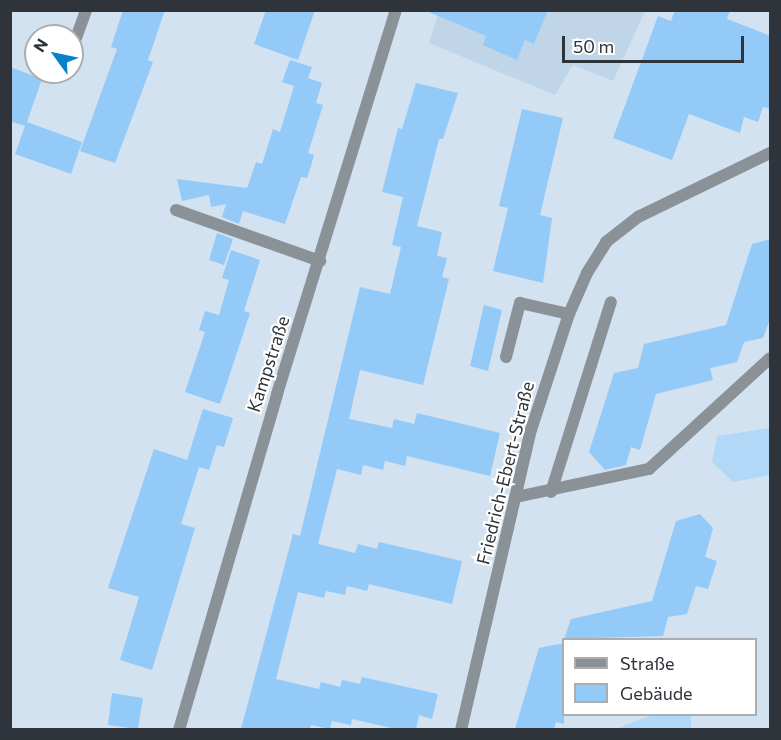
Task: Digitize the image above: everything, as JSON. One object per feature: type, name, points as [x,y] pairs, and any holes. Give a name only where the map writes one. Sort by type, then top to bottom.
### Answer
[{"type":"street","name":"Kampstraße","points":[[179,729],[277,394],[396,10]]},
{"type":"street","name":"Friedrich-Ebert-Straße","points":[[461,729],[531,430],[568,314],[606,242],[638,217],[771,153]]},
{"type":"street","points":[[176,210],[320,261]]},
{"type":"street","points":[[551,492],[611,302]]},
{"type":"street","points":[[506,357],[520,303],[568,314]]},
{"type":"street","points":[[516,497],[551,492],[650,469],[771,358]]},
{"type":"shaded area","points":[[439,11],[645,11],[613,81],[573,65],[555,95],[429,43]]},
{"type":"shaded area","points":[[770,428],[770,475],[733,482],[712,462],[717,436]]},
{"type":"shaded area","points":[[649,716],[691,716],[691,729],[616,729]]},
{"type":"building","points":[[123,10],[165,10],[148,60],[153,62],[115,163],[80,151],[117,49],[111,47]]},
{"type":"building","points":[[266,10],[315,10],[298,60],[254,44]]},
{"type":"building","points":[[424,10],[548,10],[534,44],[525,40],[517,60],[483,45],[486,36]]},
{"type":"building","points":[[675,10],[730,10],[727,19],[771,36],[771,109],[763,107],[758,122],[744,117],[740,133],[689,114],[672,160],[613,138],[658,16],[671,21]]},
{"type":"building","points":[[290,60],[312,67],[308,78],[322,83],[316,103],[323,105],[308,153],[314,155],[311,166],[307,178],[301,177],[285,224],[243,211],[239,224],[222,217],[226,204],[211,207],[209,195],[182,201],[177,179],[247,188],[256,162],[262,164],[273,129],[280,132],[294,86],[282,82]]},
{"type":"building","points":[[10,67],[24,72],[24,84],[40,84],[27,122],[82,142],[71,174],[15,154],[25,126],[10,121]]},
{"type":"building","points":[[416,83],[458,93],[443,139],[439,139],[417,226],[442,232],[437,256],[447,258],[442,277],[449,279],[423,385],[360,370],[349,419],[392,428],[394,419],[414,424],[417,413],[500,433],[490,476],[407,456],[405,466],[385,461],[383,470],[363,465],[361,475],[337,469],[318,544],[355,553],[358,544],[377,549],[379,542],[462,561],[452,604],[369,584],[367,591],[347,586],[345,595],[326,591],[324,598],[298,592],[276,679],[319,689],[321,682],[340,687],[342,680],[360,684],[362,677],[438,694],[432,719],[419,715],[416,729],[396,729],[352,719],[351,725],[332,721],[330,729],[311,725],[310,729],[241,729],[293,534],[300,536],[360,287],[390,294],[401,247],[392,245],[403,197],[382,192],[398,128],[402,129]]},
{"type":"building","points":[[522,109],[563,118],[540,215],[552,218],[543,283],[493,271],[508,208],[499,206]]},
{"type":"building","points":[[217,233],[233,239],[224,265],[209,260]]},
{"type":"building","points":[[771,239],[771,316],[763,338],[744,342],[737,362],[710,368],[713,380],[656,394],[640,450],[631,447],[626,465],[605,470],[589,452],[614,373],[638,368],[644,344],[726,325],[752,244]]},
{"type":"building","points":[[231,250],[260,260],[244,311],[250,313],[220,404],[185,392],[205,332],[199,330],[205,311],[219,315],[229,280],[222,278]]},
{"type":"building","points":[[484,305],[502,310],[488,371],[470,366]]},
{"type":"building","points":[[203,409],[233,418],[224,447],[217,445],[209,470],[199,467],[181,524],[195,528],[152,670],[120,660],[139,597],[108,588],[154,449],[187,460]]},
{"type":"building","points":[[700,514],[713,528],[705,557],[717,561],[708,589],[696,586],[687,614],[668,617],[663,636],[564,638],[571,619],[652,601],[676,521]]},
{"type":"building","points":[[562,643],[562,716],[564,716],[564,724],[556,722],[554,729],[515,729],[539,648]]},
{"type":"building","points":[[112,693],[143,698],[138,729],[108,725]]}]
